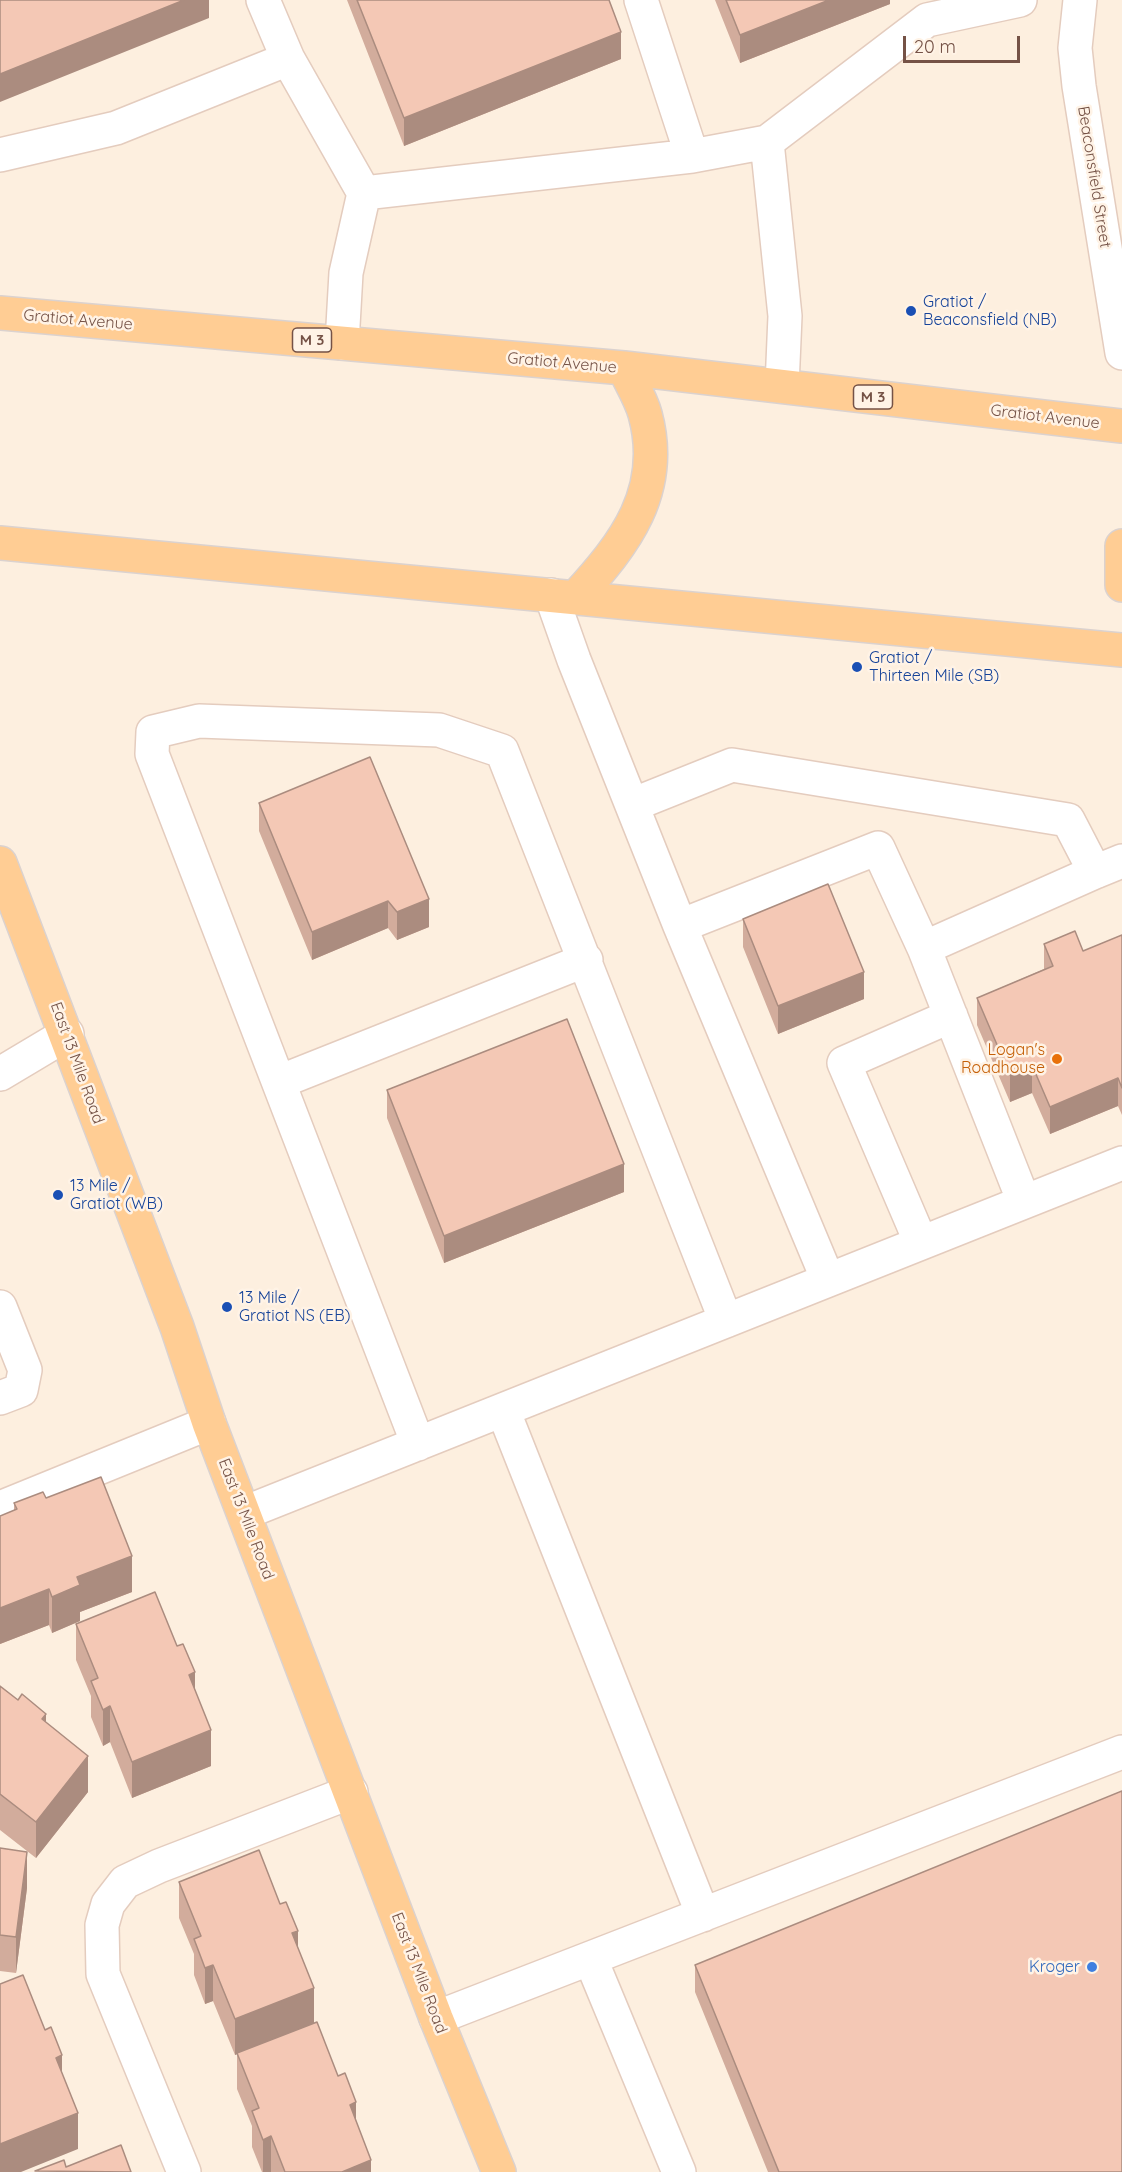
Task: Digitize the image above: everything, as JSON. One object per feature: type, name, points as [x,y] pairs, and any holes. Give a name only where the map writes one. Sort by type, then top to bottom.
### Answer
[{"type":"main road","name":"Gratiot Avenue","points":[[0,313],[624,368],[1122,426]]},
{"type":"main road","points":[[563,596],[610,559],[635,521],[649,481],[652,448],[645,412],[624,368]]},
{"type":"main road","points":[[0,543],[1122,650]]},
{"type":"main road","points":[[1122,546],[1122,585]]},
{"type":"main road","name":"East 13 Mile Road","points":[[0,863],[67,1034],[114,1167],[177,1327],[209,1423],[436,2018],[499,2172]]},
{"type":"street","points":[[263,0],[288,59],[364,193],[346,273],[342,343]]},
{"type":"street","points":[[641,0],[692,156]]},
{"type":"street","points":[[364,193],[692,156],[767,142],[922,10],[1020,0]]},
{"type":"street","name":"Beaconsfield Street","points":[[1080,0],[1075,48],[1079,86],[1122,353]]},
{"type":"street","points":[[0,155],[116,128],[288,59]]},
{"type":"street","points":[[767,142],[785,316],[782,386]]},
{"type":"street","points":[[563,596],[574,660],[680,926],[828,1280]]},
{"type":"street","points":[[418,1444],[152,754],[153,732],[199,721],[439,730],[502,751],[726,1321]]},
{"type":"street","points":[[632,805],[732,765],[1068,820],[1109,867],[924,948]]},
{"type":"street","points":[[680,926],[878,849],[924,948],[1024,1202]]},
{"type":"street","points":[[279,1082],[586,960]]},
{"type":"street","points":[[921,1243],[844,1063],[951,1016]]},
{"type":"street","points":[[0,1074],[67,1034]]},
{"type":"street","points":[[244,1513],[1122,1163]]},
{"type":"street","points":[[0,1306],[25,1370],[21,1390],[0,1398]]},
{"type":"street","points":[[503,1410],[703,1916]]},
{"type":"street","points":[[0,1508],[209,1423]]},
{"type":"street","points":[[436,2018],[591,1960],[1122,1752]]},
{"type":"street","points":[[184,2172],[103,1974],[102,1925],[108,1904],[124,1882],[159,1866],[351,1792]]},
{"type":"street","points":[[591,1960],[679,2172]]},
{"type":"building","points":[[0,0],[184,0],[0,74]]},
{"type":"building","points":[[357,0],[609,0],[621,32],[404,118]]},
{"type":"building","points":[[726,0],[829,0],[740,35]]},
{"type":"building","points":[[370,757],[429,899],[397,912],[388,901],[312,932],[259,803]]},
{"type":"building","points":[[828,884],[864,972],[778,1006],[743,919]]},
{"type":"building","name":"Logan's Roadhouse","points":[[1075,931],[1083,951],[1122,935],[1122,1088],[1118,1078],[1050,1107],[1032,1065],[1010,1075],[977,998],[1053,966],[1044,944]]},
{"type":"building","points":[[567,1019],[624,1164],[444,1236],[387,1090]]},
{"type":"building","points":[[101,1477],[132,1556],[77,1577],[80,1585],[52,1597],[49,1589],[0,1608],[0,1516],[17,1509],[14,1503],[43,1492],[46,1498]]},
{"type":"building","points":[[155,1592],[177,1646],[183,1644],[195,1672],[189,1675],[211,1730],[132,1762],[110,1706],[103,1710],[91,1681],[98,1678],[76,1624]]},
{"type":"building","points":[[0,1686],[18,1700],[22,1694],[46,1714],[42,1719],[88,1756],[36,1822],[0,1794]]},
{"type":"building","points":[[1122,1791],[1122,2172],[779,2172],[695,1965]]},
{"type":"building","points":[[0,1848],[27,1852],[16,1937],[0,1935]]},
{"type":"building","points":[[259,1850],[280,1904],[286,1902],[298,1931],[292,1933],[314,1988],[235,2019],[213,1965],[205,1968],[194,1939],[201,1936],[179,1882]]},
{"type":"building","points":[[23,1975],[45,2030],[51,2027],[62,2055],[56,2058],[78,2113],[0,2144],[0,1984]]},
{"type":"building","points":[[317,2022],[338,2076],[345,2073],[356,2102],[350,2105],[371,2160],[342,2172],[285,2172],[271,2136],[263,2140],[252,2111],[259,2108],[237,2053]]},
{"type":"building","points":[[121,2145],[131,2172],[35,2171],[64,2160],[66,2167]]},
{"type":"place","name":"Gratiot / Beaconsfield (NB)","points":[[911,311]]},
{"type":"place","name":"Gratiot / Thirteen Mile (SB)","points":[[857,667]]},
{"type":"place","name":"Logan's Roadhouse","points":[[1057,1059]]},
{"type":"place","name":"13 Mile / Gratiot (WB)","points":[[58,1195]]},
{"type":"place","name":"13 Mile / Gratiot NS (EB)","points":[[227,1307]]},
{"type":"place","name":"Kroger","points":[[1092,1967]]}]
